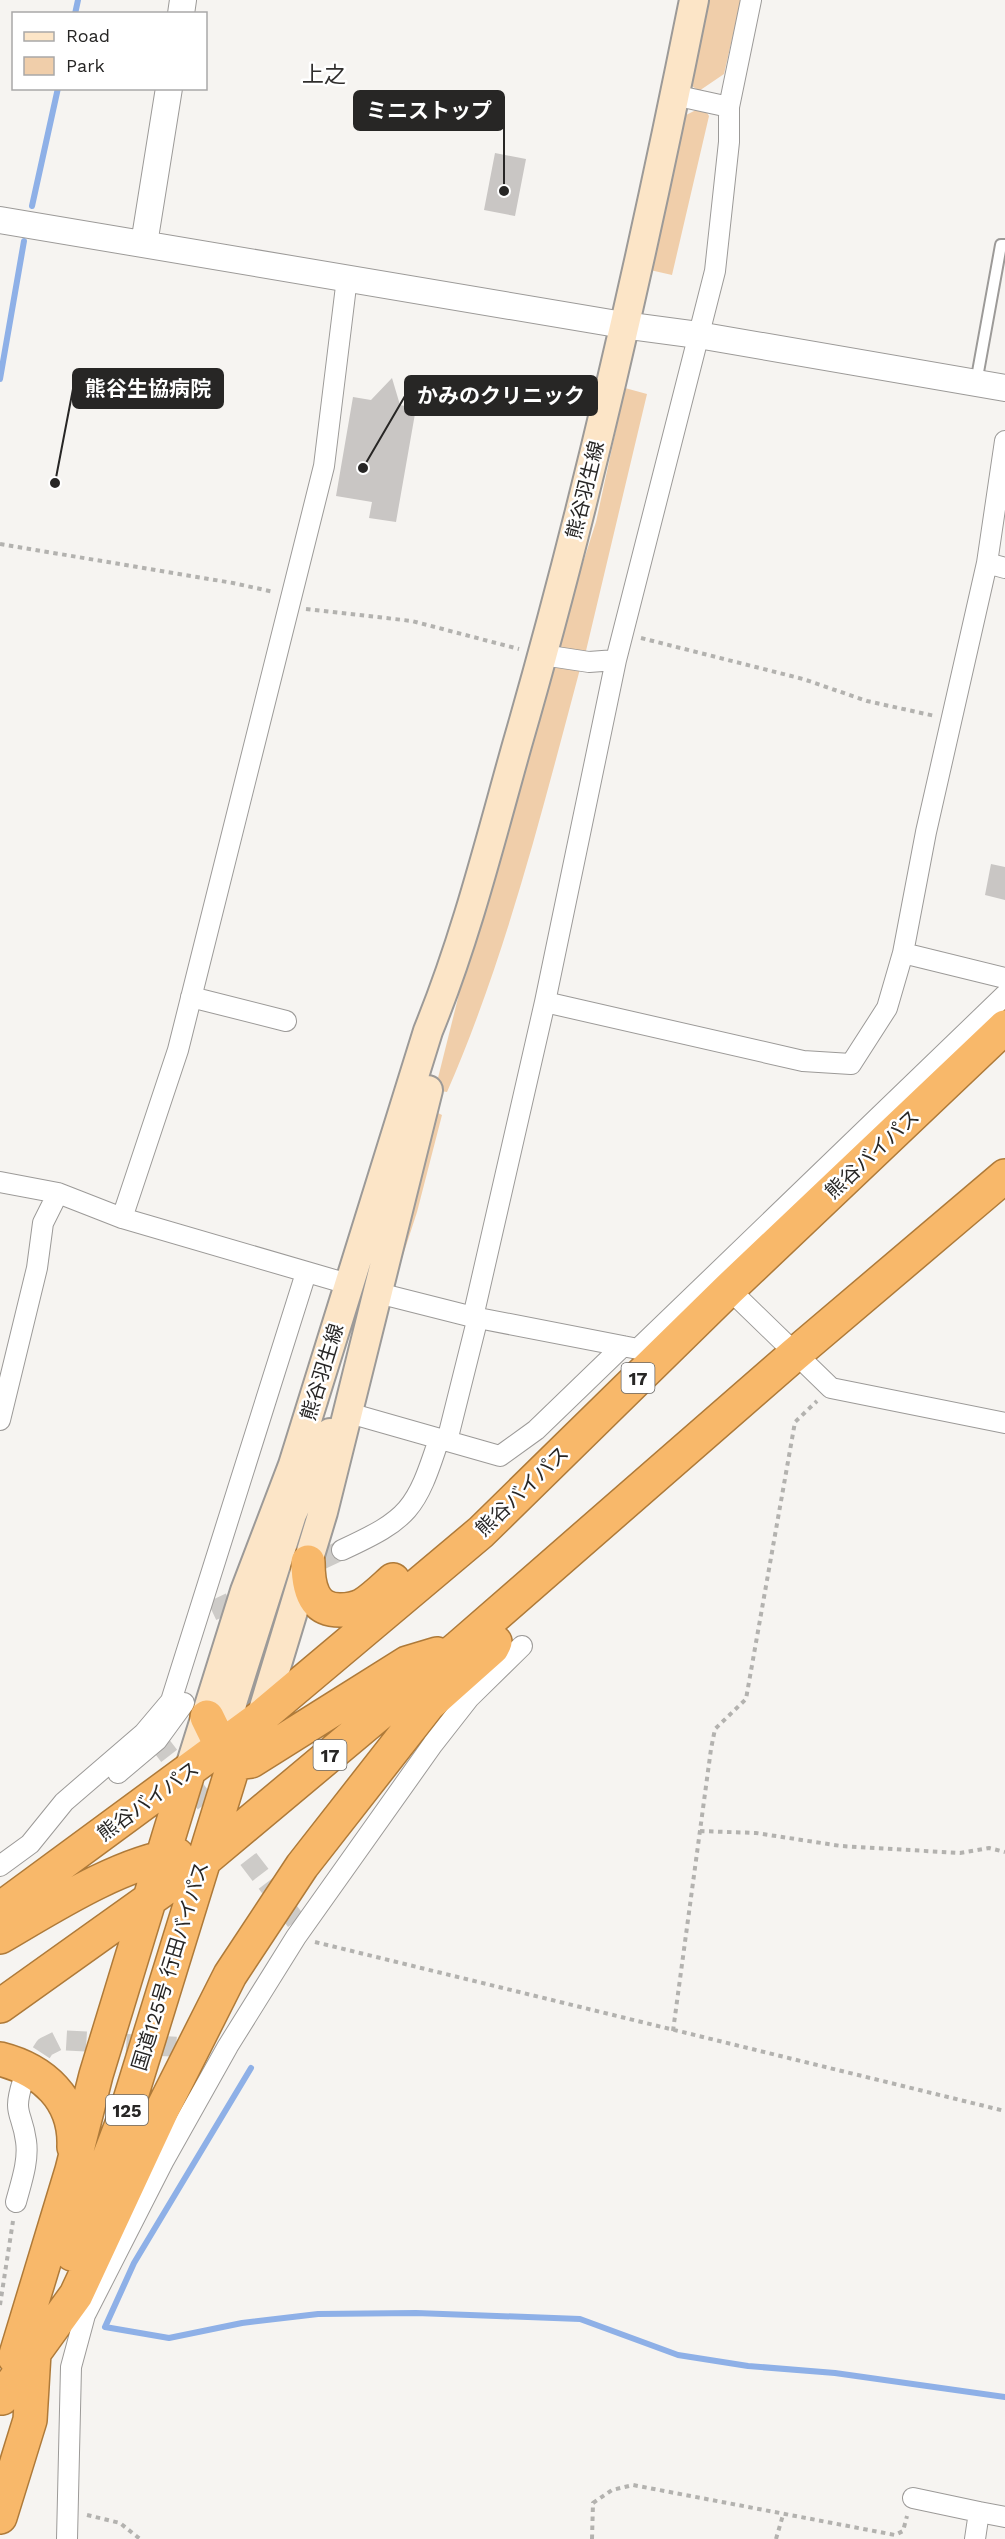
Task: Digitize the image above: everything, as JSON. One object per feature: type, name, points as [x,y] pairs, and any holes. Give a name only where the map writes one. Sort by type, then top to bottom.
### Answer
[{"type":"highway","name":"熊谷バイパス","points":[[261,1717],[481,1532],[729,1289],[1005,1027]]},
{"type":"highway","points":[[957,1074],[1005,1040]]},
{"type":"highway","name":"17","points":[[0,2006],[202,1862],[459,1647],[794,1355],[1005,1176]]},
{"type":"highway","points":[[308,1562],[308,1582],[314,1597],[321,1605],[331,1610],[345,1610],[362,1606],[426,1552],[481,1532]]},
{"type":"highway","points":[[34,2353],[76,2295],[163,2108],[230,1975],[302,1866],[421,1713],[492,1648],[519,1595]]},
{"type":"highway","points":[[207,1717],[227,1755],[251,1761],[407,1663],[459,1647]]},
{"type":"highway","name":"国道125号 行田バイパス","points":[[1,2402],[34,2353],[107,2169],[202,1862],[227,1755],[261,1717]]},
{"type":"highway","name":"熊谷バイパス","points":[[0,1909],[189,1770],[227,1755]]},
{"type":"highway","name":"国道125号 行田バイパス","points":[[1,2402],[72,2170],[96,2074],[148,1899],[189,1770]]},
{"type":"highway","points":[[0,1937],[57,1904],[130,1868],[162,1857],[176,1855],[202,1862]]},
{"type":"highway","points":[[0,2059],[19,2063],[49,2081],[70,2114],[74,2135],[72,2170]]},
{"type":"highway","name":"国道125号 行田バイパス","points":[[0,2517],[30,2420],[34,2353]]},
{"type":"main road","name":"熊谷羽生線","points":[[261,1717],[308,1562],[349,1413],[441,1035],[452,974],[543,655],[584,498],[694,0]]},
{"type":"main road","name":"熊谷羽生線","points":[[189,1770],[245,1591],[293,1465],[428,1031],[452,974]]},
{"type":"main road","points":[[227,1755],[292,1514],[359,1372]]},
{"type":"street","points":[[342,1550],[382,1531],[408,1510],[424,1486],[443,1440],[476,1317],[545,1002],[616,660],[715,271],[729,142],[729,107],[751,0]]},
{"type":"street","points":[[144,244],[169,90]]},
{"type":"street","points":[[674,95],[729,107]]},
{"type":"street","points":[[0,220],[623,325],[698,334],[1005,388]]},
{"type":"street","points":[[122,1218],[178,1050],[324,466],[347,278]]},
{"type":"street","points":[[545,1002],[803,1061],[851,1064],[887,1008],[903,953],[950,719],[996,565],[1005,441]]},
{"type":"street","points":[[543,655],[589,662],[616,660]]},
{"type":"street","points":[[903,953],[1005,978]]},
{"type":"street","points":[[378,1293],[476,1317],[638,1349],[1005,995]]},
{"type":"street","points":[[191,997],[286,1022]]},
{"type":"street","points":[[0,1182],[58,1193],[122,1218],[348,1284]]},
{"type":"street","points":[[0,1420],[37,1268],[43,1223],[58,1193]]},
{"type":"street","points":[[0,1866],[57,1825],[157,1740],[182,1706],[262,1450],[267,1392],[306,1272]]},
{"type":"street","points":[[729,1289],[794,1355],[831,1388],[1005,1423]]},
{"type":"street","points":[[349,1413],[500,1456],[536,1430],[623,1346]]},
{"type":"street","points":[[67,2539],[71,2367],[85,2315],[100,2291],[176,2139],[228,2046],[296,1937],[388,1805],[470,1698],[522,1646]]},
{"type":"street","points":[[100,2291],[161,2144],[214,2049],[371,1810],[388,1805]]},
{"type":"street","points":[[16,2202],[26,2158],[26,2140],[17,2114],[18,2098],[23,2081]]},
{"type":"street","points":[[913,2498],[1005,2517]]},
{"type":"street","points":[[975,2539],[979,2512]]},
{"type":"lane","points":[[976,383],[1001,245],[1005,245]]},
{"type":"path","points":[[0,544],[233,583],[289,602],[412,621],[543,655]]},
{"type":"path","points":[[622,634],[803,679],[867,701],[950,719]]},
{"type":"path","points":[[673,2031],[715,1729],[746,1699],[750,1686],[795,1422],[831,1388]]},
{"type":"path","points":[[700,1831],[756,1833],[841,1846],[960,1853],[988,1848],[1005,1852]]},
{"type":"path","points":[[296,1937],[1005,2111]]},
{"type":"path","points":[[0,2305],[16,2202]]},
{"type":"path","points":[[592,2539],[593,2503],[612,2490],[633,2485],[895,2535],[903,2531],[913,2498]]},
{"type":"path","points":[[69,2512],[106,2517],[120,2523],[140,2539]]},
{"type":"path","points":[[776,2539],[783,2515]]},
{"type":"green space","points":[[703,0],[741,0],[724,74],[699,91],[689,84]]},
{"type":"green space","points":[[698,109],[706,111],[709,116],[672,275],[650,270],[670,192],[682,117]]},
{"type":"green space","points":[[625,388],[647,394],[585,655],[558,650],[556,647],[596,522]]},
{"type":"green space","points":[[552,665],[580,669],[537,830],[505,936],[468,1041],[447,1092],[435,1090],[463,978]]},
{"type":"green space","points":[[430,1109],[442,1115],[417,1212],[392,1289]]},
{"type":"building","points":[[495,153],[526,159],[515,216],[484,210]]},
{"type":"building","points":[[392,378],[400,405],[416,408],[396,522],[369,518],[372,502],[336,496],[353,397],[371,400]]},
{"type":"building","points":[[991,864],[1005,867],[1005,900],[985,895]]},
{"type":"waterway","points":[[75,12],[78,0]]},
{"type":"waterway","points":[[32,206],[58,90]]},
{"type":"waterway","points":[[0,379],[24,241]]},
{"type":"waterway","points":[[251,2068],[134,2263],[105,2327],[169,2338],[242,2323],[318,2314],[416,2313],[580,2319],[678,2355],[748,2366],[835,2373],[1005,2397]]},
{"type":"tunnel","points":[[212,1611],[342,1550]]},
{"type":"tunnel","points":[[157,1740],[296,1921]]},
{"type":"tunnel","points":[[25,2078],[45,2047],[59,2040],[214,2049]]},
{"type":"place","name":"ミニストップ","points":[[504,191]]},
{"type":"place","name":"かみのクリニック","points":[[363,468]]},
{"type":"place","name":"熊谷生協病院","points":[[55,483]]},
{"type":"district","name":"上之","points":[[324,74]]}]
